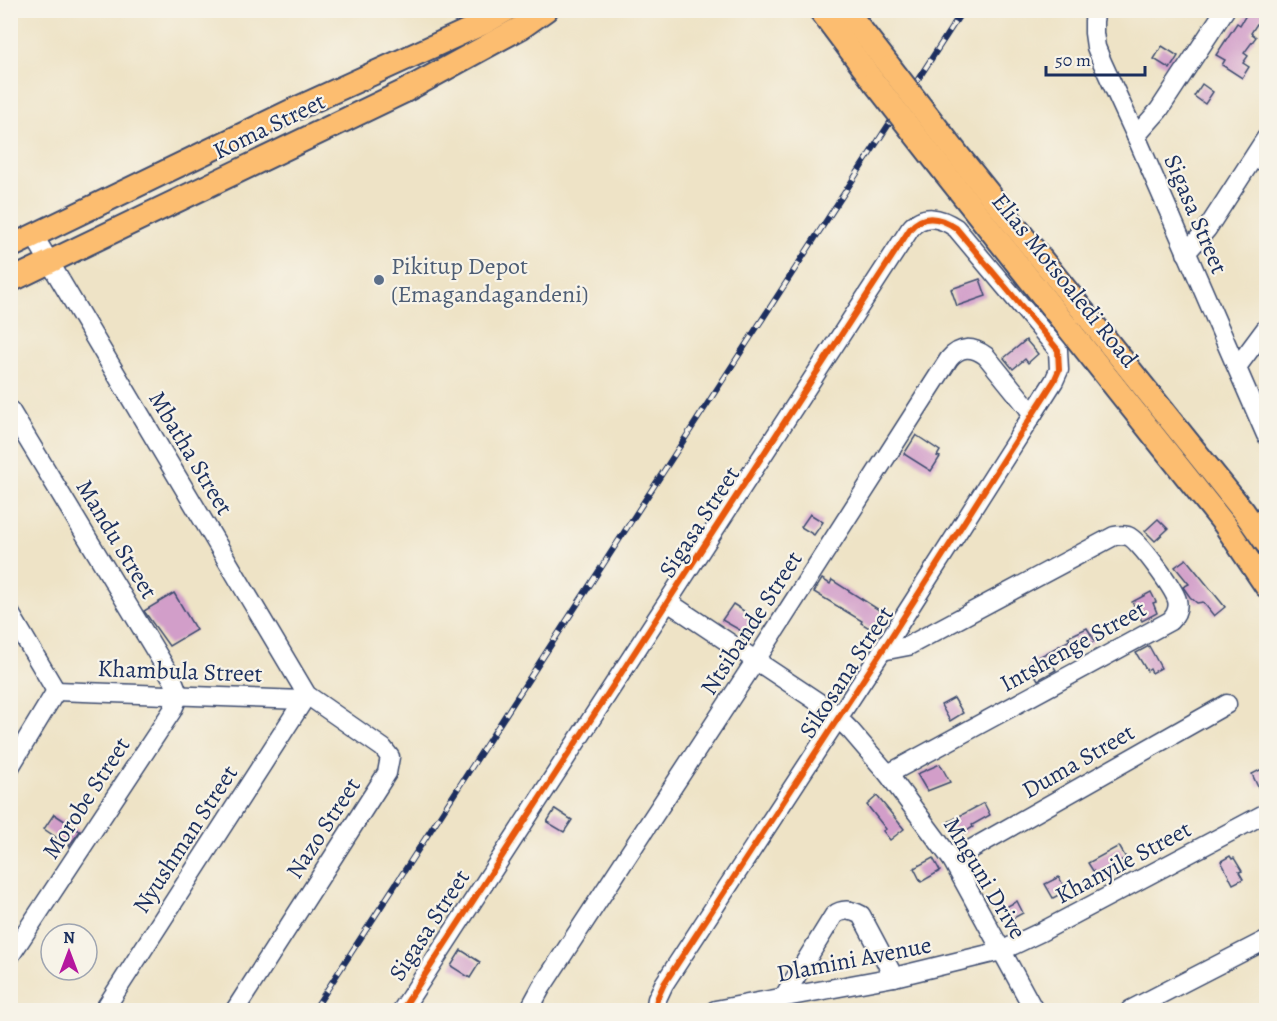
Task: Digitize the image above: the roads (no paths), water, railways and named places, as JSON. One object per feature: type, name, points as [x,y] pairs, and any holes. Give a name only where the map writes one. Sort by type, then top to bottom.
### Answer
[{"type":"main road","name":"Koma Street","points":[[10,248],[293,110],[484,23],[507,10]]},
{"type":"main road","name":"Koma Street","points":[[10,280],[403,92],[522,27],[546,10]]},
{"type":"main road","name":"Elias Motsoaledi Road","points":[[820,10],[882,75],[954,167],[1225,525],[1266,586]]},
{"type":"main road","name":"Elias Motsoaledi Road","points":[[846,10],[882,75]]},
{"type":"main road","name":"Elias Motsoaledi Road","points":[[954,167],[1244,512],[1266,543]]},
{"type":"street","name":"Sigasa Street","points":[[1096,10],[1094,21],[1096,47],[1266,435]]},
{"type":"street","points":[[1136,136],[1160,110],[1225,10]]},
{"type":"street","points":[[1186,253],[1211,222],[1266,138]]},
{"type":"street","name":"Sigasa Street","points":[[402,1011],[915,223],[934,218],[948,222],[956,228],[1058,350]]},
{"type":"street","name":"Mbatha Street","points":[[34,237],[305,697]]},
{"type":"street","points":[[1237,367],[1266,328]]},
{"type":"street","name":"Ntsibande Street","points":[[529,1011],[540,988],[756,660],[953,354],[958,350],[968,348],[977,350],[986,356],[1033,414]]},
{"type":"street","name":"Sikosana Street","points":[[655,1011],[657,999],[664,984],[882,651],[1057,375],[1060,364],[1058,350]]},
{"type":"street","name":"Mandu Street","points":[[10,410],[169,673],[179,695]]},
{"type":"street","name":"Intshenge Street","points":[[882,651],[908,646],[1114,536],[1128,536],[1136,542],[1177,599],[1175,615],[1170,621],[888,774]]},
{"type":"street","name":"Mnguni Drive","points":[[668,602],[838,717],[888,774],[952,860],[1034,1011]]},
{"type":"street","points":[[10,614],[56,691],[10,767]]},
{"type":"street","name":"Khambula Street","points":[[56,691],[305,697]]},
{"type":"street","name":"Morobe Street","points":[[10,956],[172,711],[179,695]]},
{"type":"street","name":"Nyushman Street","points":[[104,1011],[305,697]]},
{"type":"street","name":"Nazo Street","points":[[235,1011],[389,769],[390,759],[386,750],[305,697]]},
{"type":"street","name":"Duma Street","points":[[952,860],[1227,704]]},
{"type":"street","name":"Khanyile Street","points":[[1001,951],[1266,813]]},
{"type":"street","points":[[784,996],[834,915],[846,910],[861,915],[894,977]]},
{"type":"street","points":[[1130,1011],[1266,940]]},
{"type":"street","name":"Dlamini Avenue","points":[[715,1011],[784,996],[894,977],[1001,951]]},
{"type":"railway","points":[[314,1010],[963,10]]},
{"type":"place","name":"Pikitup Depot (Emagandagandeni)","points":[[379,280]]}]
